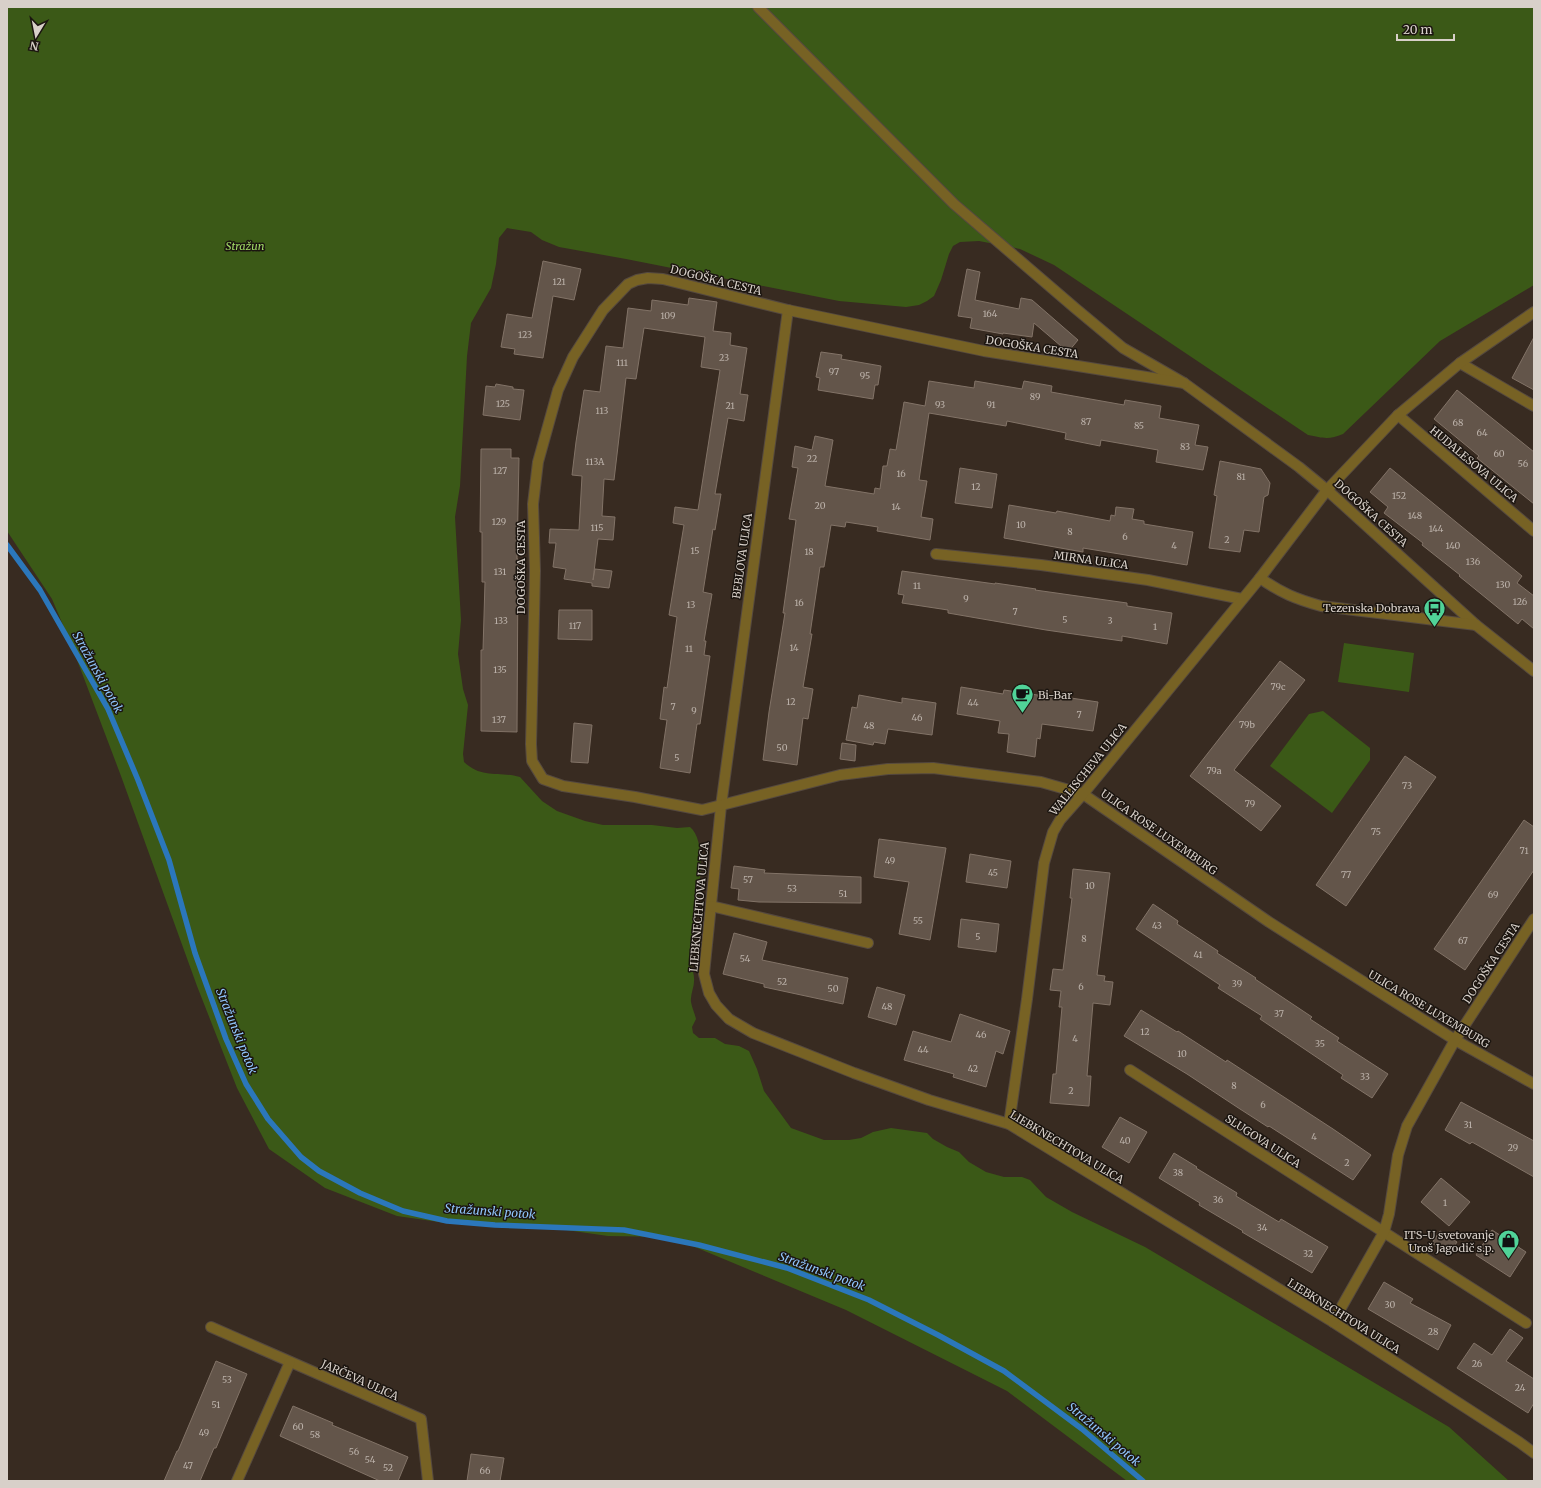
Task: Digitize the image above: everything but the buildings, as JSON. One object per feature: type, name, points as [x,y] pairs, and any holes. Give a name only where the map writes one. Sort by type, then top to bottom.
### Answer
[{"type":"street","name":"DOGOŠKA CESTA","points":[[758,7],[960,209],[1123,348],[1184,383],[1299,467],[1327,490],[1476,625],[1534,671]]},
{"type":"street","name":"DOGOŠKA CESTA","points":[[721,806],[702,810],[635,797],[563,786],[543,779],[532,761],[531,722],[535,571],[533,504],[538,462],[553,405],[572,357],[603,310],[628,284],[637,280],[648,278],[663,279],[788,310],[984,351],[1184,383]]},
{"type":"street","name":"BEBLOVA ULICA","points":[[721,806],[788,310]]},
{"type":"street","name":"WALLISCHEVA ULICA","points":[[1009,1124],[1027,999],[1044,863],[1053,832],[1060,820],[1260,578],[1327,490],[1398,415],[1460,363],[1534,312]]},
{"type":"street","points":[[1460,363],[1534,406]]},
{"type":"street","name":"HUDALESOVA ULICA","points":[[1398,415],[1534,531]]},
{"type":"street","name":"MIRNA ULICA","points":[[936,554],[1041,565],[1148,580],[1242,599]]},
{"type":"street","points":[[1260,578],[1296,599],[1321,606],[1476,625]]},
{"type":"street","name":"ULICA ROSE LUXEMBURG","points":[[721,806],[840,775],[888,769],[933,768],[1041,782],[1083,794],[1268,922],[1455,1040],[1534,1084]]},
{"type":"street","name":"LIEBKNECHTOVA ULICA","points":[[721,806],[704,974],[709,993],[716,1005],[729,1019],[753,1033],[854,1073],[929,1100],[1009,1124],[1333,1322],[1534,1453]]},
{"type":"street","points":[[711,906],[868,943]]},
{"type":"street","name":"DOGOŠKA CESTA","points":[[1455,1040],[1534,919]]},
{"type":"street","points":[[1333,1322],[1384,1232],[1389,1214],[1398,1155],[1407,1126],[1455,1040]]},
{"type":"street","name":"SLUGOVA ULICA","points":[[1130,1070],[1526,1323]]},
{"type":"street","name":"JARČEVA ULICA","points":[[211,1327],[421,1420],[428,1481]]},
{"type":"street","points":[[237,1481],[290,1362]]},
{"type":"green space","name":"Stražun","points":[[7,7],[1534,7],[1534,285],[1440,341],[1343,434],[1326,438],[1308,435],[1054,265],[1020,249],[979,241],[960,242],[953,246],[949,254],[941,280],[934,296],[919,305],[906,307],[839,301],[559,247],[542,240],[531,232],[507,228],[499,238],[491,288],[471,323],[467,356],[460,486],[455,517],[461,620],[458,654],[463,689],[468,705],[463,754],[464,762],[477,771],[484,773],[520,777],[542,801],[557,811],[585,821],[603,825],[652,825],[677,828],[690,827],[697,837],[701,870],[690,960],[694,976],[691,1002],[696,1019],[692,1027],[693,1033],[699,1038],[715,1038],[725,1044],[739,1046],[749,1051],[764,1091],[791,1128],[824,1140],[849,1140],[861,1138],[873,1132],[891,1128],[927,1133],[933,1139],[959,1152],[969,1162],[986,1172],[1004,1177],[1022,1177],[1030,1180],[1046,1197],[1072,1212],[1145,1247],[1449,1427],[1509,1481],[1127,1481],[1007,1391],[846,1310],[671,1237],[608,1236],[538,1226],[475,1222],[446,1223],[397,1216],[325,1188],[269,1149],[237,1088],[197,986],[121,776],[71,644],[52,599],[7,531]]},
{"type":"green space","points":[[1344,643],[1414,653],[1409,692],[1338,682]]},
{"type":"green space","points":[[1323,711],[1370,748],[1370,760],[1332,813],[1270,766],[1309,714]]},
{"type":"waterway","name":"Stražunski potok","points":[[7,545],[40,590],[108,709],[138,780],[169,860],[195,953],[226,1039],[246,1084],[268,1119],[301,1157],[319,1171],[360,1193],[403,1211],[447,1221],[495,1225],[624,1230],[699,1245],[787,1268],[869,1300],[1004,1371],[1082,1429],[1143,1481]]},
{"type":"place","name":"Tezenska Dobrava","points":[[1435,628]]},
{"type":"place","name":"Bi-Bar","points":[[1022,714]]},
{"type":"place","name":"ITS-U svetovanje Uroš Jagodič s.p.","points":[[1509,1260]]}]
